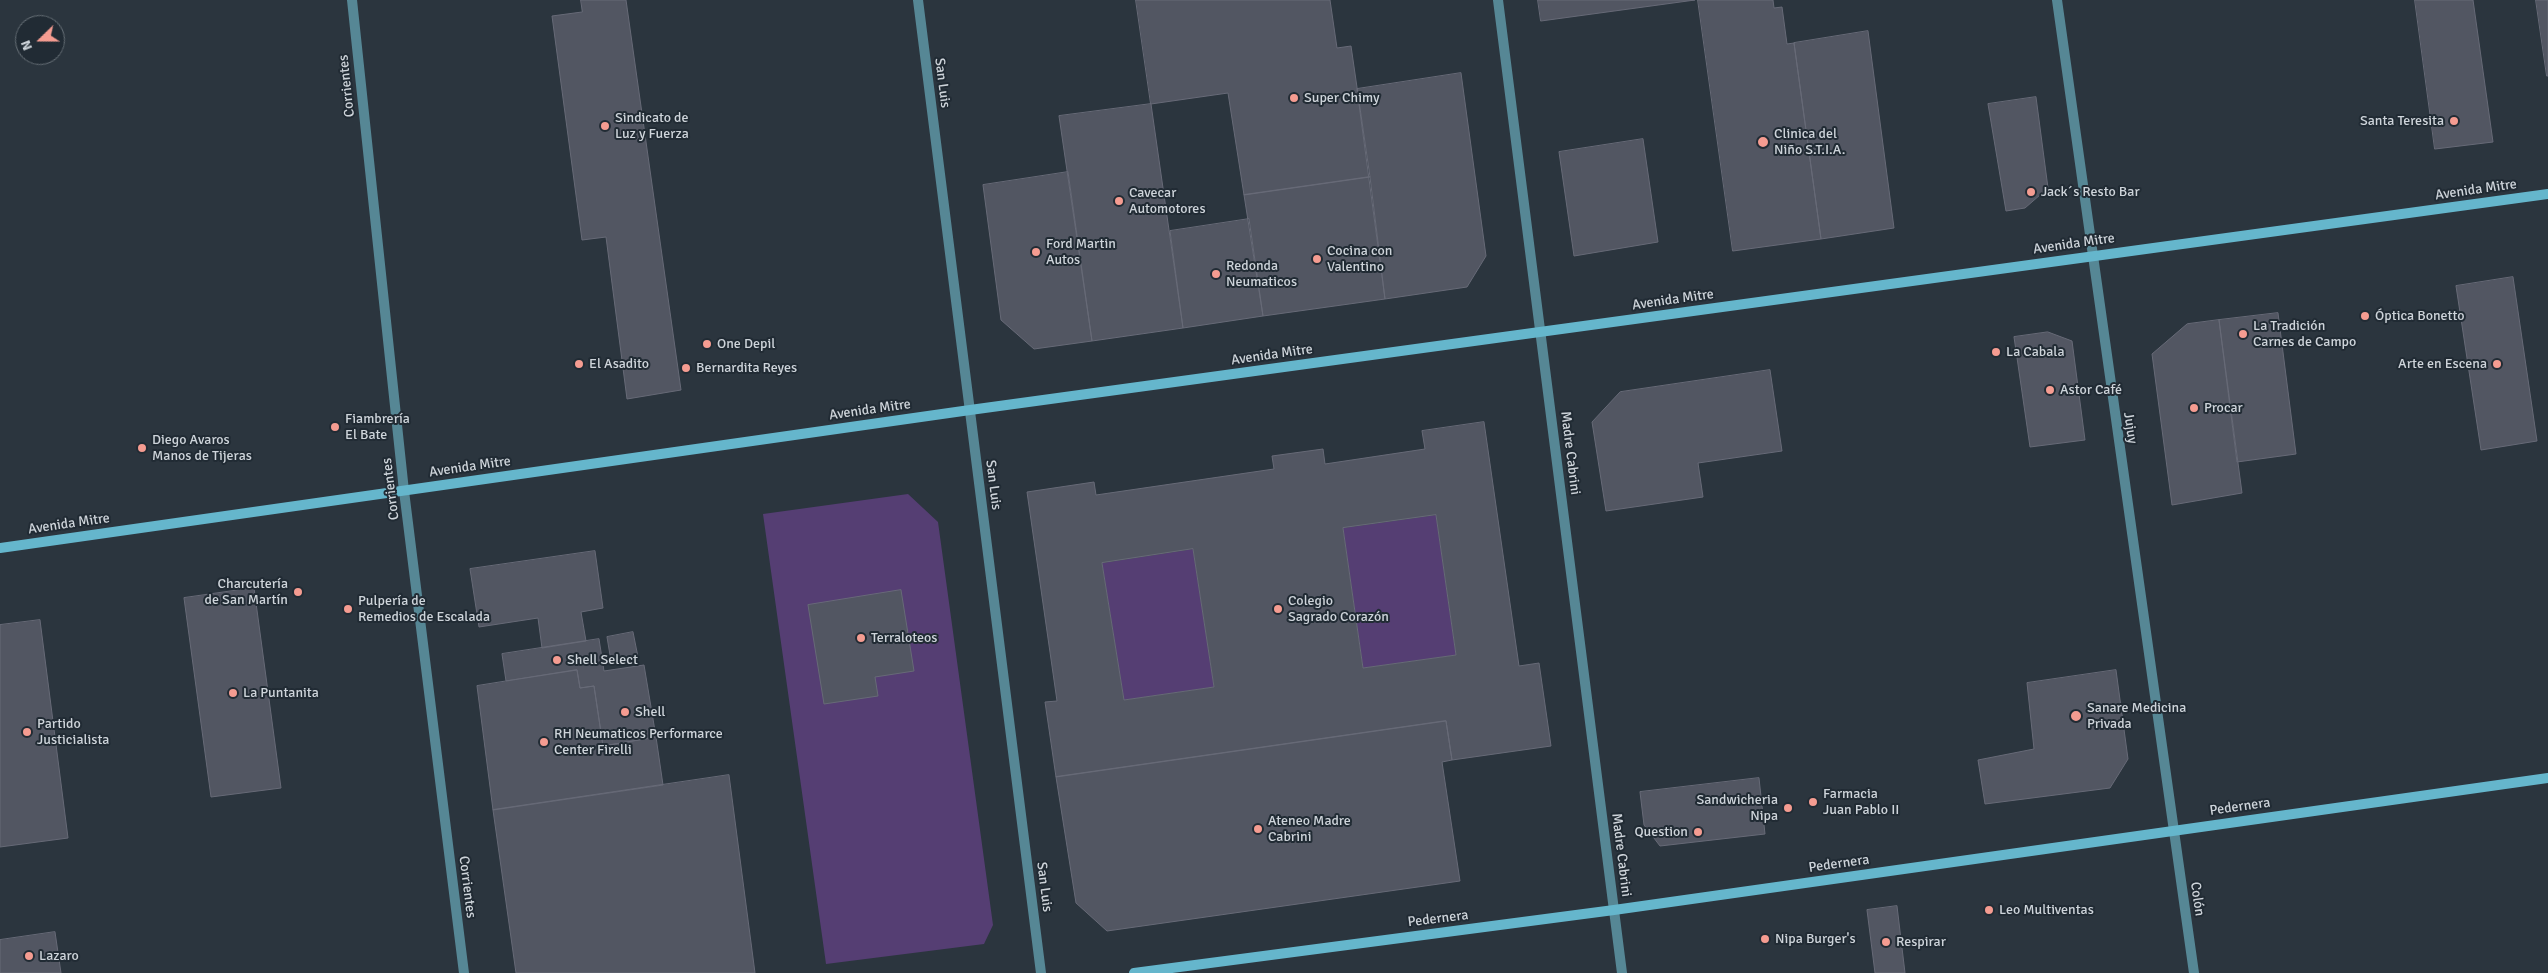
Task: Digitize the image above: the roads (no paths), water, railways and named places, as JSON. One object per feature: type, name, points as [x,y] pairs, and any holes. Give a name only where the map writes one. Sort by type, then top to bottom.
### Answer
[{"type":"main road","name":"Avenida Mitre","points":[[0,548],[970,410],[2548,194]]},
{"type":"main road","name":"Pedernera","points":[[1134,973],[1614,910],[2548,778]]},
{"type":"street","name":"Corrientes","points":[[352,0],[404,491],[464,973]]},
{"type":"street","name":"San Luis","points":[[918,0],[1041,973]]},
{"type":"street","name":"Madre Cabrini","points":[[1498,0],[1622,973]]},
{"type":"street","name":"Jujuy","points":[[2057,0],[2174,830]]},
{"type":"street","name":"Colón","points":[[2174,830],[2194,973]]},
{"type":"place","name":"Super Chimy","points":[[1294,98]]},
{"type":"place","name":"Santa Teresita","points":[[2454,121]]},
{"type":"place","name":"Sindicato de Luz y Fuerza","points":[[605,126]]},
{"type":"place","name":"Clinica del Niño S.T.I.A.","points":[[1763,142]]},
{"type":"place","name":"Jack´s Resto Bar","points":[[2031,192]]},
{"type":"place","name":"Cavecar Automotores","points":[[1119,201]]},
{"type":"place","name":"Ford Martin Autos","points":[[1036,252]]},
{"type":"place","name":"Cocina con Valentino","points":[[1317,259]]},
{"type":"place","name":"Redonda Neumaticos","points":[[1216,274]]},
{"type":"place","name":"Óptica Bonetto","points":[[2365,316]]},
{"type":"place","name":"La Tradición Carnes de Campo","points":[[2243,334]]},
{"type":"place","name":"One Depil","points":[[707,344]]},
{"type":"place","name":"La Cabala","points":[[1996,352]]},
{"type":"place","name":"El Asadito","points":[[579,364]]},
{"type":"place","name":"Arte en Escena","points":[[2497,364]]},
{"type":"place","name":"Bernardita Reyes","points":[[686,368]]},
{"type":"place","name":"Astor Café","points":[[2050,390]]},
{"type":"place","name":"Procar","points":[[2194,408]]},
{"type":"place","name":"Fiambrería El Bate","points":[[335,427]]},
{"type":"place","name":"Diego Avaros Manos de Tijeras","points":[[142,448]]},
{"type":"place","name":"Charcutería de San Martín","points":[[298,592]]},
{"type":"place","name":"Pulpería de Remedios de Escalada","points":[[348,609]]},
{"type":"place","name":"Colegio Sagrado Corazón","points":[[1278,609]]},
{"type":"place","name":"Terraloteos","points":[[861,638]]},
{"type":"place","name":"Shell Select","points":[[557,660]]},
{"type":"place","name":"La Puntanita","points":[[233,693]]},
{"type":"place","name":"Shell","points":[[625,712]]},
{"type":"place","name":"Sanare Medicina Privada","points":[[2076,716]]},
{"type":"place","name":"Partido Justicialista","points":[[27,732]]},
{"type":"place","name":"RH Neumaticos Performarce Center Firelli","points":[[544,742]]},
{"type":"place","name":"Farmacia Juan Pablo II","points":[[1813,802]]},
{"type":"place","name":"Sandwicheria Nipa","points":[[1788,808]]},
{"type":"place","name":"Ateneo Madre Cabrini","points":[[1258,829]]},
{"type":"place","name":"Question","points":[[1698,832]]},
{"type":"place","name":"Leo Multiventas","points":[[1989,910]]},
{"type":"place","name":"Nipa Burger's","points":[[1765,939]]},
{"type":"place","name":"Respirar","points":[[1886,942]]},
{"type":"place","name":"Lazaro","points":[[29,956]]}]
